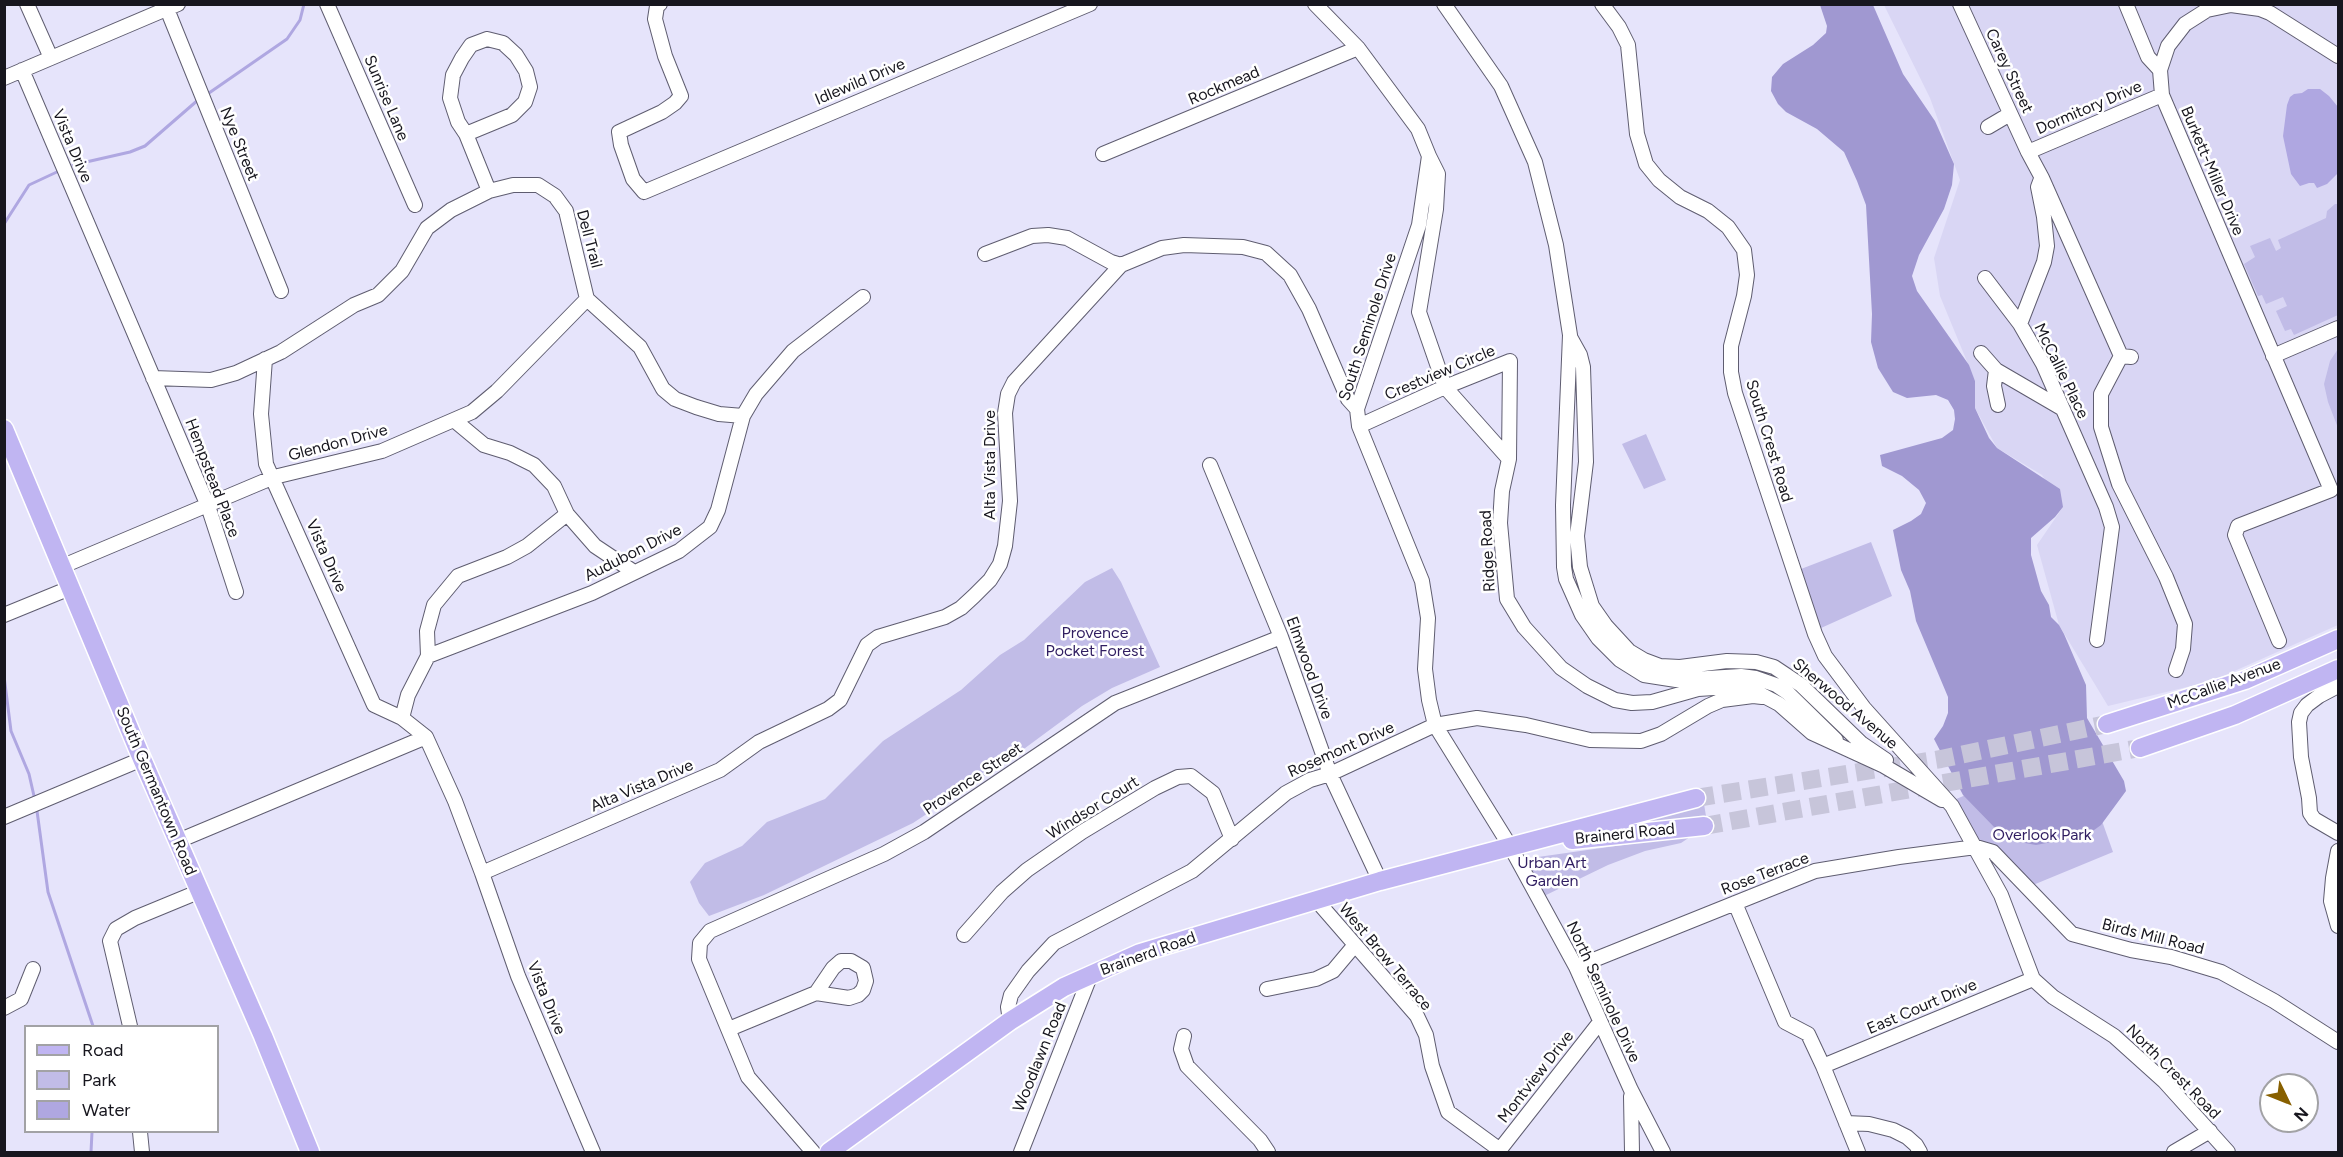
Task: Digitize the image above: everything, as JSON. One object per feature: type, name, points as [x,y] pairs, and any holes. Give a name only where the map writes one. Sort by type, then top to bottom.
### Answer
[{"type":"main road","name":"South Germantown Road","points":[[4,429],[198,891],[263,1036],[310,1152]]},
{"type":"main road","name":"McCallie Avenue","points":[[2107,724],[2245,680],[2338,639]]},
{"type":"main road","points":[[2292,659],[2304,686]]},
{"type":"main road","name":"McCallie Avenue","points":[[2140,748],[2235,715],[2338,669]]},
{"type":"main road","name":"Brainerd Road","points":[[829,1152],[1011,1022],[1064,987],[1140,953],[1380,881],[1696,798]]},
{"type":"main road","name":"Brainerd Road","points":[[1510,846],[1704,825]]},
{"type":"street","points":[[27,4],[51,58]]},
{"type":"street","name":"Sunrise Lane","points":[[327,4],[415,205]]},
{"type":"street","name":"Idlewild Drive","points":[[660,4],[657,6],[655,19],[665,56],[681,96],[675,104],[662,112],[619,132],[633,179],[644,192],[1090,4]]},
{"type":"street","name":"South Seminole Drive","points":[[1315,4],[1358,48],[1418,129],[1428,156],[1419,225],[1358,409],[1359,426],[1422,581],[1428,618],[1425,669],[1435,725],[1510,846]]},
{"type":"street","name":"Sherwood Avenue","points":[[1444,4],[1501,86],[1535,162],[1556,245],[1569,335],[1563,506],[1564,567],[1566,579],[1590,627],[1620,660],[1644,675],[1676,680],[1741,676],[1776,685],[1803,707],[1843,747]]},
{"type":"street","name":"South Crest Road","points":[[1602,4],[1619,27],[1628,45],[1637,135],[1646,164],[1659,180],[1673,191],[1708,211],[1728,227],[1744,250],[1747,275],[1731,346],[1731,372],[1735,393],[1815,634],[1826,656],[1864,708],[1952,806],[1976,847]]},
{"type":"street","name":"Carey Street","points":[[1960,4],[2028,152]]},
{"type":"street","points":[[2126,4],[2148,57],[2160,70]]},
{"type":"street","name":"Burkett-Miller Drive","points":[[2280,641],[2235,535],[2238,526],[2331,490],[2162,95],[2160,70],[2168,46],[2185,24],[2195,16],[2219,6],[2261,7],[2338,56]]},
{"type":"street","points":[[4,78],[172,7]]},
{"type":"street","name":"Nye Street","points":[[172,7],[281,291]]},
{"type":"street","points":[[466,134],[512,115],[525,102],[530,87],[526,71],[516,55],[503,43],[488,39],[471,45],[453,75],[450,98],[458,122],[466,134],[489,191]]},
{"type":"street","name":"Rockmead","points":[[1103,154],[1358,48]]},
{"type":"street","name":"Vista Drive","points":[[22,70],[153,378]]},
{"type":"street","name":"Dormitory Drive","points":[[2028,152],[2162,95]]},
{"type":"street","points":[[1988,127],[2010,114]]},
{"type":"street","points":[[2028,152],[2126,357],[2101,394],[2101,427],[2119,484],[2166,576],[2185,624],[2183,649],[2176,670]]},
{"type":"street","points":[[1428,156],[1438,174],[1436,209],[1419,312],[1445,387],[1509,459]]},
{"type":"street","points":[[2020,324],[2044,262],[2047,246],[2038,188],[2042,178]]},
{"type":"street","name":"Dell Trail","points":[[266,359],[281,352],[354,305],[378,295],[402,272],[427,228],[451,210],[489,191],[513,185],[538,185],[555,196],[566,211],[587,299]]},
{"type":"street","points":[[985,254],[1032,236],[1048,235],[1067,238],[1121,265]]},
{"type":"street","name":"Alta Vista Drive","points":[[483,873],[720,770],[759,742],[828,709],[840,700],[867,645],[878,637],[945,617],[961,608],[974,596],[990,580],[1000,564],[1005,546],[1010,501],[1005,412],[1008,394],[1014,382],[1121,265],[1162,248],[1184,245],[1243,247],[1266,253],[1290,275],[1309,309],[1348,399],[1358,409]]},
{"type":"street","name":"McCallie Place","points":[[1985,278],[2020,324],[2043,364],[2106,507],[2112,527],[2097,640]]},
{"type":"street","name":"Audubon Drive","points":[[428,656],[592,593],[679,551],[710,527],[718,510],[743,416],[756,394],[793,351],[863,297]]},
{"type":"street","points":[[587,299],[640,347],[663,389],[675,399],[719,414],[743,416]]},
{"type":"street","name":"Glendon Drive","points":[[63,566],[274,477],[382,451],[472,412],[497,391],[587,299]]},
{"type":"street","points":[[2273,356],[2338,328]]},
{"type":"street","name":"Sherwood Avenue","points":[[1569,335],[1580,355],[1583,367],[1586,462],[1577,536],[1580,567],[1592,606],[1606,626],[1629,651],[1660,666],[1680,667],[1727,661],[1756,662],[1774,667],[1801,685],[1861,743],[1884,758],[1906,778]]},
{"type":"street","points":[[1981,353],[1996,370],[2063,409]]},
{"type":"street","points":[[153,378],[211,380],[236,373],[266,359]]},
{"type":"street","name":"Vista Drive","points":[[266,359],[261,414],[266,464],[274,477],[374,705],[402,718],[426,737],[455,801],[483,873],[518,976],[593,1152]]},
{"type":"street","name":"Crestview Circle","points":[[1359,426],[1445,387],[1510,361],[1509,459]]},
{"type":"street","points":[[1996,370],[1994,386],[1998,405]]},
{"type":"street","name":"Hempstead Place","points":[[153,378],[208,506],[236,592]]},
{"type":"street","points":[[454,420],[484,445],[510,453],[534,465],[554,486],[567,514],[595,546],[634,573]]},
{"type":"street","name":"Ridge Road","points":[[1509,459],[1502,491],[1500,523],[1507,599],[1524,627],[1561,668],[1587,686],[1615,700],[1632,703],[1652,702],[1698,689],[1745,687],[1792,714],[1812,733],[1906,778],[1952,806]]},
{"type":"street","name":"Elmwood Drive","points":[[1210,465],[1281,637],[1330,774],[1380,881]]},
{"type":"street","points":[[2096,486],[2119,484]]},
{"type":"street","points":[[402,718],[408,694],[428,656],[427,631],[434,605],[459,576],[507,557],[526,546],[567,514]]},
{"type":"street","points":[[4,615],[70,588]]},
{"type":"street","name":"Provence Street","points":[[729,1029],[699,959],[700,943],[710,931],[884,854],[924,832],[1115,703],[1281,637]]},
{"type":"street","points":[[2338,686],[2307,705],[2301,713],[2299,722],[2301,757],[2310,798],[2310,813],[2314,819],[2338,833]]},
{"type":"street","name":"Rosemont Drive","points":[[1011,1022],[1008,1007],[1011,995],[1028,971],[1054,943],[1192,871],[1281,796],[1310,780],[1330,774],[1435,725],[1477,718],[1526,724],[1590,740],[1641,741],[1660,734],[1722,700],[1753,696],[1767,698]]},
{"type":"street","points":[[178,842],[426,737]]},
{"type":"street","points":[[4,816],[142,759]]},
{"type":"street","name":"Windsor Court","points":[[964,934],[1002,892],[1028,870],[1082,832],[1155,788],[1178,777],[1191,776],[1213,793],[1232,839]]},
{"type":"street","name":"North Seminole Drive","points":[[1510,846],[1576,967],[1631,1090],[1663,1152]]},
{"type":"street","name":"Rose Terrace","points":[[1576,967],[1816,871],[1976,847]]},
{"type":"street","name":"North Crest Road","points":[[1976,847],[2001,896],[2033,979],[2053,997],[2114,1036],[2164,1082],[2228,1152]]},
{"type":"street","name":"Birds Mill Road","points":[[1976,847],[1993,852],[2072,934],[2131,950],[2171,957],[2221,972],[2274,1001],[2338,1042]]},
{"type":"street","points":[[2338,851],[2331,901],[2338,926]]},
{"type":"street","points":[[130,1025],[110,941],[116,930],[135,918],[198,891]]},
{"type":"street","name":"West Brow Terrace","points":[[1317,901],[1416,1016],[1426,1035],[1432,1066],[1448,1112],[1499,1151]]},
{"type":"street","points":[[1735,903],[1785,1022],[1808,1034],[1858,1152]]},
{"type":"street","points":[[1267,989],[1316,979],[1333,971],[1354,946]]},
{"type":"street","points":[[4,1008],[21,999],[33,969]]},
{"type":"street","name":"Woodlawn Road","points":[[1020,1152],[1091,974]]},
{"type":"street","name":"East Court Drive","points":[[1823,1066],[2033,979]]},
{"type":"street","points":[[813,1152],[748,1077],[729,1029],[816,993]]},
{"type":"street","name":"Montview Drive","points":[[1499,1151],[1600,1022]]},
{"type":"street","points":[[1184,1036],[1181,1049],[1187,1066],[1260,1140],[1268,1152]]},
{"type":"street","points":[[1631,1090],[1632,1152]]},
{"type":"street","points":[[1846,1124],[1869,1124],[1893,1130],[1911,1141],[1920,1152]]},
{"type":"street","points":[[2174,1152],[2210,1131]]},
{"type":"street","points":[[140,1133],[142,1152]]},
{"type":"shaded area","points":[[1884,5],[2338,5],[2338,625],[2212,681],[2108,706],[2059,625],[2037,545],[2063,507],[2042,475],[1997,448],[1975,408],[1975,381],[1940,296],[1934,258],[1960,180],[1930,98]]},
{"type":"green space","points":[[1820,5],[1873,5],[1903,74],[1935,121],[1954,164],[1952,185],[1944,209],[1919,255],[1912,276],[1917,291],[1969,365],[1975,381],[1975,408],[1989,438],[1997,448],[2060,489],[2063,507],[2031,538],[2031,555],[2051,617],[2064,634],[2086,685],[2087,718],[2124,781],[2126,791],[2101,825],[2090,833],[2078,837],[2036,845],[2025,843],[1996,829],[1963,795],[1934,739],[1948,713],[1948,697],[1916,621],[1910,591],[1901,570],[1893,530],[1921,514],[1926,503],[1919,490],[1902,476],[1882,466],[1880,455],[1942,438],[1953,430],[1954,410],[1948,400],[1936,395],[1907,398],[1893,392],[1878,368],[1871,342],[1872,314],[1866,205],[1857,181],[1844,152],[1817,129],[1786,112],[1778,104],[1771,91],[1772,77],[1783,64],[1813,45],[1826,33],[1827,26]]},
{"type":"green space","points":[[2338,204],[2338,315],[2294,335],[2291,329],[2285,331],[2276,311],[2287,306],[2283,297],[2266,304],[2262,295],[2258,296],[2244,264],[2255,257],[2250,246],[2270,238],[2276,251],[2281,248],[2278,240],[2326,218],[2327,211]]},
{"type":"green space","points":[[2338,349],[2338,428],[2324,384],[2330,361]]},
{"type":"green space","points":[[1646,434],[1666,480],[1644,489],[1622,444]]},
{"type":"green space","points":[[1871,542],[1892,596],[1821,628],[1801,569]]},
{"type":"green space","name":"Provence Pocket Forest","points":[[1112,568],[1121,582],[1160,667],[1112,688],[1082,706],[1013,757],[913,823],[764,895],[709,916],[699,903],[690,882],[705,863],[742,846],[767,822],[825,799],[883,741],[961,690],[1000,655],[1024,640],[1085,582]]},
{"type":"green space","name":"Overlook Park","points":[[2024,770],[2102,821],[2113,852],[2033,885],[1990,846],[1977,838],[1954,800]]},
{"type":"green space","points":[[1704,804],[1706,816],[1694,820],[1632,824],[1681,807]]},
{"type":"green space","name":"Urban Art Garden","points":[[1693,835],[1681,843],[1645,851],[1608,865],[1544,896],[1531,869],[1538,857]]},
{"type":"water","points":[[2308,89],[2320,89],[2338,107],[2338,173],[2327,184],[2317,188],[2314,183],[2300,186],[2291,174],[2283,136],[2290,97]]},
{"type":"waterway","points":[[209,93],[287,39],[300,20],[304,4]]},
{"type":"waterway","points":[[73,165],[130,152],[145,146],[198,100]]},
{"type":"waterway","points":[[4,224],[29,185],[59,171]]},
{"type":"waterway","points":[[4,676],[11,731],[29,774],[34,796]]},
{"type":"waterway","points":[[37,811],[48,892],[93,1025]]},
{"type":"waterway","points":[[91,1152],[92,1133]]},
{"type":"tunnel","points":[[1696,798],[1941,759],[2107,724]]},
{"type":"tunnel","points":[[1704,826],[2140,748]]}]
